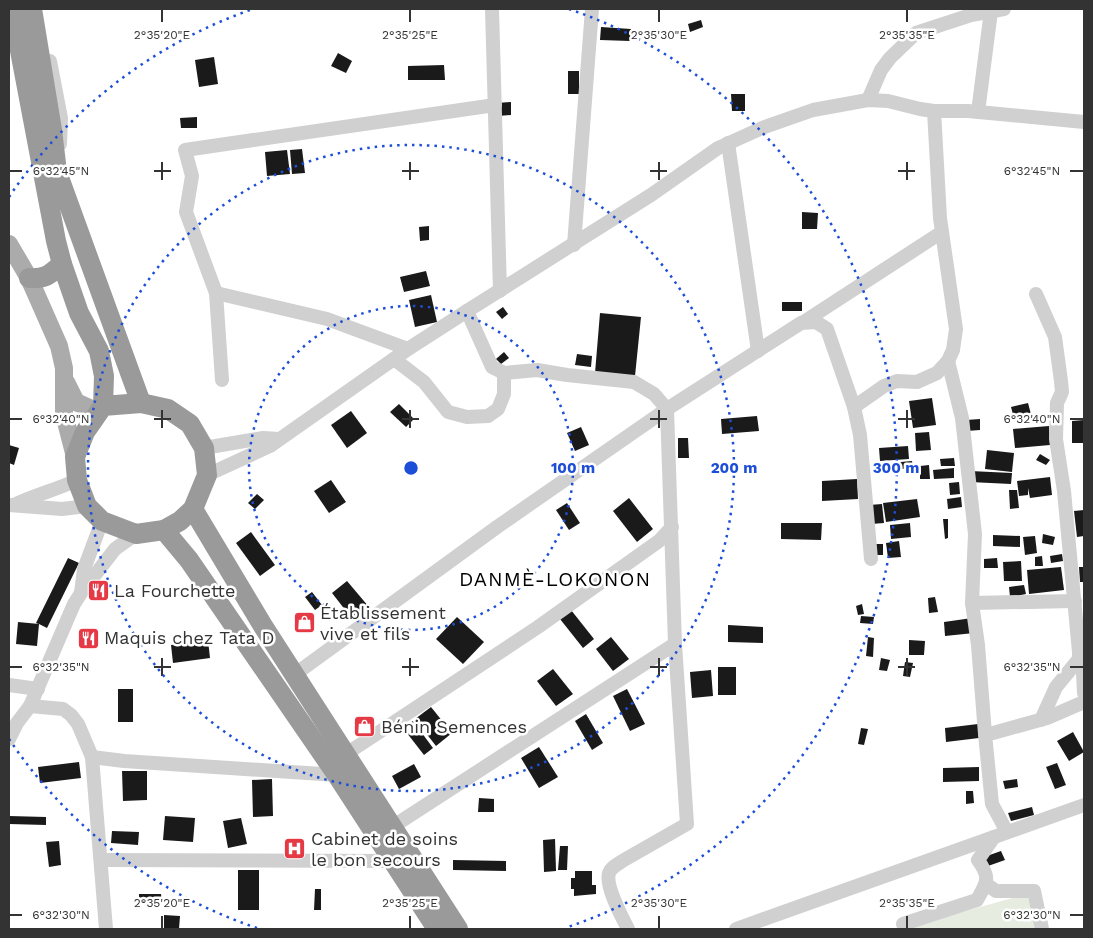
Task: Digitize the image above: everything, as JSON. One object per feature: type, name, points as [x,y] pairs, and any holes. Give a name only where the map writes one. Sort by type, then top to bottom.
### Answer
[{"type":"highway","points":[[14,9],[17,35],[56,241],[78,313],[98,351],[104,376],[101,409],[85,432],[75,457],[77,480],[88,506],[102,521],[136,534],[164,530],[180,521],[193,509],[207,475],[204,448],[190,424],[168,409],[141,403],[101,409]]},
{"type":"highway","points":[[32,9],[57,172],[141,403]]},
{"type":"highway","points":[[29,278],[48,276],[62,264]]},
{"type":"highway","points":[[193,509],[263,626],[458,929]]},
{"type":"highway","points":[[164,530],[189,560],[337,775],[437,929]]},
{"type":"main road","points":[[9,244],[29,278],[59,346],[64,368],[64,414],[75,457]]},
{"type":"main road","points":[[63,377],[76,402],[101,409]]},
{"type":"street","points":[[40,9],[61,118],[57,172]]},
{"type":"street","points":[[492,9],[500,290]]},
{"type":"street","points":[[574,245],[592,9]]},
{"type":"street","points":[[868,100],[881,70],[890,58],[916,33],[971,14],[998,10],[978,112]]},
{"type":"street","points":[[207,475],[260,451],[467,311],[651,196],[718,148],[762,128],[813,110],[868,100],[888,101],[934,111],[978,112],[1084,122]]},
{"type":"street","points":[[222,380],[216,293],[186,212],[192,176],[185,150],[495,105]]},
{"type":"street","points":[[854,407],[884,386],[897,381],[917,382],[937,373],[948,360],[953,350],[956,329],[942,232],[934,111]]},
{"type":"street","points":[[728,144],[747,286],[758,351]]},
{"type":"street","points":[[294,675],[497,527],[667,409],[942,232]]},
{"type":"street","points":[[216,293],[327,318],[408,350]]},
{"type":"street","points":[[1036,294],[1055,337],[1061,381],[1062,392],[1057,403],[1056,439],[1062,474],[1079,659],[1083,673],[1084,693]]},
{"type":"street","points":[[467,311],[492,367],[504,372],[537,370],[634,382],[654,394],[667,409],[676,644],[687,824],[624,860],[609,873],[609,884],[628,929]]},
{"type":"street","points":[[801,323],[816,322],[827,329],[854,407],[860,435],[871,559]]},
{"type":"street","points":[[394,359],[424,382],[448,412],[467,417],[488,416],[498,409],[504,394],[504,372]]},
{"type":"street","points":[[948,360],[962,418],[974,534],[972,603],[978,645],[992,804],[1000,835]]},
{"type":"street","points":[[204,448],[263,438],[279,439]]},
{"type":"street","points":[[11,506],[77,480]]},
{"type":"street","points":[[11,506],[62,509],[88,506]]},
{"type":"street","points":[[81,593],[84,569],[102,521]]},
{"type":"street","points":[[346,754],[538,627],[659,541],[672,527]]},
{"type":"street","points":[[9,739],[17,723],[30,706],[74,604],[115,549],[136,534]]},
{"type":"street","points":[[972,603],[1075,601]]},
{"type":"street","points":[[392,827],[676,644]]},
{"type":"street","points":[[1041,720],[1056,687],[1079,659]]},
{"type":"street","points":[[9,685],[38,689]]},
{"type":"street","points":[[985,734],[1041,720],[1084,702]]},
{"type":"street","points":[[30,706],[63,709],[71,715],[78,724],[92,758],[106,929]]},
{"type":"street","points":[[92,758],[337,775]]},
{"type":"street","points":[[736,929],[1084,805]]},
{"type":"street","points":[[905,929],[903,924],[977,900],[986,884],[986,871],[978,860],[1000,835]]},
{"type":"street","points":[[101,860],[392,861]]},
{"type":"street","points":[[986,884],[996,891],[1034,891],[1042,929]]},
{"type":"shaded area","points":[[1027,894],[1037,929],[913,929],[912,926]]},
{"type":"building","points":[[701,20],[703,27],[690,32],[688,24]]},
{"type":"building","points":[[601,27],[631,29],[630,41],[600,40]]},
{"type":"building","points":[[338,53],[352,61],[346,73],[331,66]]},
{"type":"building","points":[[214,57],[218,84],[199,87],[195,60]]},
{"type":"building","points":[[444,65],[445,80],[408,80],[408,66]]},
{"type":"building","points":[[568,71],[579,71],[579,94],[568,94]]},
{"type":"building","points":[[731,94],[745,94],[745,111],[732,111]]},
{"type":"building","points":[[511,102],[511,115],[498,116],[497,103]]},
{"type":"building","points":[[197,117],[197,128],[181,128],[180,118]]},
{"type":"building","points":[[302,149],[305,173],[292,174],[290,150]]},
{"type":"building","points":[[287,150],[290,174],[267,176],[265,152]]},
{"type":"building","points":[[802,212],[818,213],[817,229],[802,229]]},
{"type":"building","points":[[429,226],[429,240],[420,241],[419,227]]},
{"type":"building","points":[[426,271],[430,286],[404,292],[400,277]]},
{"type":"building","points":[[431,295],[437,322],[415,327],[409,300]]},
{"type":"building","points":[[782,302],[802,302],[802,311],[782,311]]},
{"type":"building","points":[[503,307],[508,314],[502,319],[496,312]]},
{"type":"building","points":[[600,313],[641,317],[635,376],[595,373]]},
{"type":"building","points":[[504,352],[509,358],[501,364],[496,359]]},
{"type":"building","points":[[577,354],[592,356],[591,367],[575,365]]},
{"type":"building","points":[[932,398],[936,425],[913,428],[909,401]]},
{"type":"building","points":[[1028,403],[1032,418],[1015,422],[1011,407]]},
{"type":"building","points":[[399,404],[414,419],[406,427],[390,412]]},
{"type":"building","points":[[351,411],[367,433],[347,448],[331,425]]},
{"type":"building","points":[[757,416],[759,431],[722,434],[721,419]]},
{"type":"building","points":[[980,419],[980,430],[967,431],[966,420]]},
{"type":"building","points":[[1084,420],[1084,443],[1072,443],[1072,421]]},
{"type":"building","points":[[1049,426],[1050,445],[1015,448],[1013,429]]},
{"type":"building","points":[[581,427],[589,445],[575,451],[567,433]]},
{"type":"building","points":[[929,432],[931,450],[916,451],[915,433]]},
{"type":"building","points":[[678,438],[688,438],[689,458],[678,458]]},
{"type":"building","points":[[9,445],[19,448],[14,465],[9,463]]},
{"type":"building","points":[[908,446],[909,459],[880,461],[879,448]]},
{"type":"building","points":[[987,450],[1014,453],[1012,472],[985,469]]},
{"type":"building","points":[[1040,454],[1050,460],[1046,465],[1036,460]]},
{"type":"building","points":[[954,458],[955,466],[941,466],[940,459]]},
{"type":"building","points":[[912,461],[913,468],[878,471],[878,464]]},
{"type":"building","points":[[929,465],[930,479],[920,479],[920,466]]},
{"type":"building","points":[[954,468],[954,478],[934,479],[933,470]]},
{"type":"building","points":[[970,471],[1012,473],[1011,484],[970,482]]},
{"type":"building","points":[[1050,477],[1052,495],[1030,498],[1028,488],[1028,495],[1019,496],[1017,481]]},
{"type":"building","points":[[857,479],[858,499],[822,501],[822,481]]},
{"type":"building","points":[[331,480],[346,502],[329,513],[314,491]]},
{"type":"building","points":[[959,482],[960,494],[950,495],[949,483]]},
{"type":"building","points":[[1009,490],[1017,490],[1019,508],[1010,509]]},
{"type":"building","points":[[257,494],[264,500],[255,509],[248,503]]},
{"type":"building","points":[[961,497],[962,507],[948,509],[947,499]]},
{"type":"building","points":[[629,498],[653,529],[637,542],[613,511]]},
{"type":"building","points":[[917,499],[920,517],[886,522],[883,503]]},
{"type":"building","points":[[567,503],[580,523],[569,530],[556,510]]},
{"type":"building","points":[[882,504],[884,523],[871,524],[869,505]]},
{"type":"building","points":[[1084,510],[1084,536],[1077,537],[1074,511]]},
{"type":"building","points":[[943,519],[948,519],[948,538],[945,539]]},
{"type":"building","points":[[781,523],[822,523],[821,540],[781,539]]},
{"type":"building","points":[[910,523],[911,537],[891,539],[890,525]]},
{"type":"building","points":[[251,532],[275,565],[260,576],[236,543]]},
{"type":"building","points":[[1043,534],[1055,537],[1053,545],[1042,543]]},
{"type":"building","points":[[993,535],[1020,536],[1020,547],[993,546]]},
{"type":"building","points":[[1035,536],[1037,553],[1025,555],[1023,537]]},
{"type":"building","points":[[899,541],[901,557],[888,558],[886,543]]},
{"type":"building","points":[[874,544],[883,544],[883,555],[874,555]]},
{"type":"building","points":[[1062,554],[1063,561],[1051,563],[1050,556]]},
{"type":"building","points":[[1042,556],[1043,566],[1035,566],[1035,557]]},
{"type":"building","points":[[68,558],[79,563],[47,628],[36,623]]},
{"type":"building","points":[[997,558],[998,568],[984,568],[984,559]]},
{"type":"building","points":[[1021,561],[1022,581],[1004,581],[1003,562]]},
{"type":"building","points":[[1061,567],[1064,590],[1029,594],[1027,570]]},
{"type":"building","points":[[1079,567],[1084,567],[1084,582],[1080,582]]},
{"type":"building","points":[[347,581],[369,607],[353,620],[332,593]]},
{"type":"building","points":[[1024,585],[1026,594],[1010,597],[1009,587]]},
{"type":"building","points":[[312,592],[322,605],[315,610],[305,597]]},
{"type":"building","points":[[935,597],[938,612],[929,613],[928,598]]},
{"type":"building","points":[[862,604],[864,614],[858,615],[856,606]]},
{"type":"building","points":[[571,610],[594,639],[583,648],[560,619]]},
{"type":"building","points":[[861,616],[874,617],[873,624],[860,623]]},
{"type":"building","points":[[457,617],[484,642],[463,664],[436,639]]},
{"type":"building","points":[[972,618],[974,633],[945,636],[944,622]]},
{"type":"building","points":[[18,622],[39,624],[37,646],[16,644]]},
{"type":"building","points":[[728,625],[763,627],[763,643],[728,642]]},
{"type":"building","points":[[611,637],[629,659],[613,671],[596,649]]},
{"type":"building","points":[[868,637],[874,638],[873,657],[866,656]]},
{"type":"building","points":[[208,640],[210,658],[173,663],[171,645]]},
{"type":"building","points":[[909,640],[925,641],[924,655],[909,655]]},
{"type":"building","points":[[881,658],[890,660],[887,671],[879,670]]},
{"type":"building","points":[[905,662],[913,663],[910,677],[903,676]]},
{"type":"building","points":[[718,667],[736,667],[736,695],[718,695]]},
{"type":"building","points":[[553,669],[573,694],[556,706],[537,681]]},
{"type":"building","points":[[711,670],[713,696],[692,698],[690,672]]},
{"type":"building","points":[[118,689],[133,689],[133,722],[118,722]]},
{"type":"building","points":[[627,689],[645,724],[630,731],[613,696]]},
{"type":"building","points":[[431,707],[452,733],[436,746],[415,719]]},
{"type":"building","points":[[586,714],[603,743],[592,750],[575,721]]},
{"type":"building","points":[[413,721],[433,748],[424,755],[403,728]]},
{"type":"building","points":[[978,724],[979,738],[946,742],[945,728]]},
{"type":"building","points":[[861,728],[868,729],[864,745],[858,744]]},
{"type":"building","points":[[1073,732],[1084,752],[1069,761],[1057,741]]},
{"type":"building","points":[[539,747],[558,777],[539,788],[521,758]]},
{"type":"building","points":[[79,762],[81,778],[40,783],[38,767]]},
{"type":"building","points":[[1057,763],[1066,785],[1055,789],[1046,767]]},
{"type":"building","points":[[414,764],[421,777],[399,789],[392,776]]},
{"type":"building","points":[[979,767],[979,781],[943,782],[943,768]]},
{"type":"building","points":[[122,771],[147,771],[147,800],[123,801]]},
{"type":"building","points":[[272,779],[273,816],[253,817],[252,780]]},
{"type":"building","points":[[1017,779],[1018,787],[1005,789],[1003,781]]},
{"type":"building","points":[[966,791],[973,791],[974,803],[966,804]]},
{"type":"building","points":[[479,798],[494,799],[494,812],[478,812]]},
{"type":"building","points":[[1032,807],[1034,815],[1011,821],[1008,813]]},
{"type":"building","points":[[9,816],[46,817],[46,825],[9,824]]},
{"type":"building","points":[[165,816],[195,818],[193,842],[163,840]]},
{"type":"building","points":[[241,818],[247,844],[228,848],[223,821]]},
{"type":"building","points":[[112,831],[139,832],[138,845],[111,843]]},
{"type":"building","points":[[555,839],[556,871],[544,872],[543,840]]},
{"type":"building","points":[[59,841],[61,865],[49,867],[46,842]]},
{"type":"building","points":[[560,846],[568,846],[567,870],[558,870]]},
{"type":"building","points":[[1001,851],[1005,860],[988,866],[984,857]]},
{"type":"building","points":[[453,860],[506,861],[506,871],[453,870]]},
{"type":"building","points":[[238,870],[259,870],[259,910],[238,910]]},
{"type":"building","points":[[575,871],[592,871],[592,885],[596,885],[596,894],[574,896],[574,889],[571,889],[571,878],[575,878]]},
{"type":"building","points":[[315,889],[321,889],[321,910],[314,910]]},
{"type":"building","points":[[139,894],[161,894],[162,903],[139,904]]},
{"type":"building","points":[[164,915],[180,916],[179,929],[164,928]]},
{"type":"place","name":"La Fourchette","points":[[98,591]]},
{"type":"place","name":"Établissement vive et fils","points":[[304,623]]},
{"type":"place","name":"Maquis chez Tata D","points":[[88,638]]},
{"type":"place","name":"Bénin Semences","points":[[365,727]]},
{"type":"place","name":"Cabinet de soins le bon secours","points":[[295,849]]},
{"type":"district","name":"DANMÈ-LOKONON","points":[[555,579]]}]
